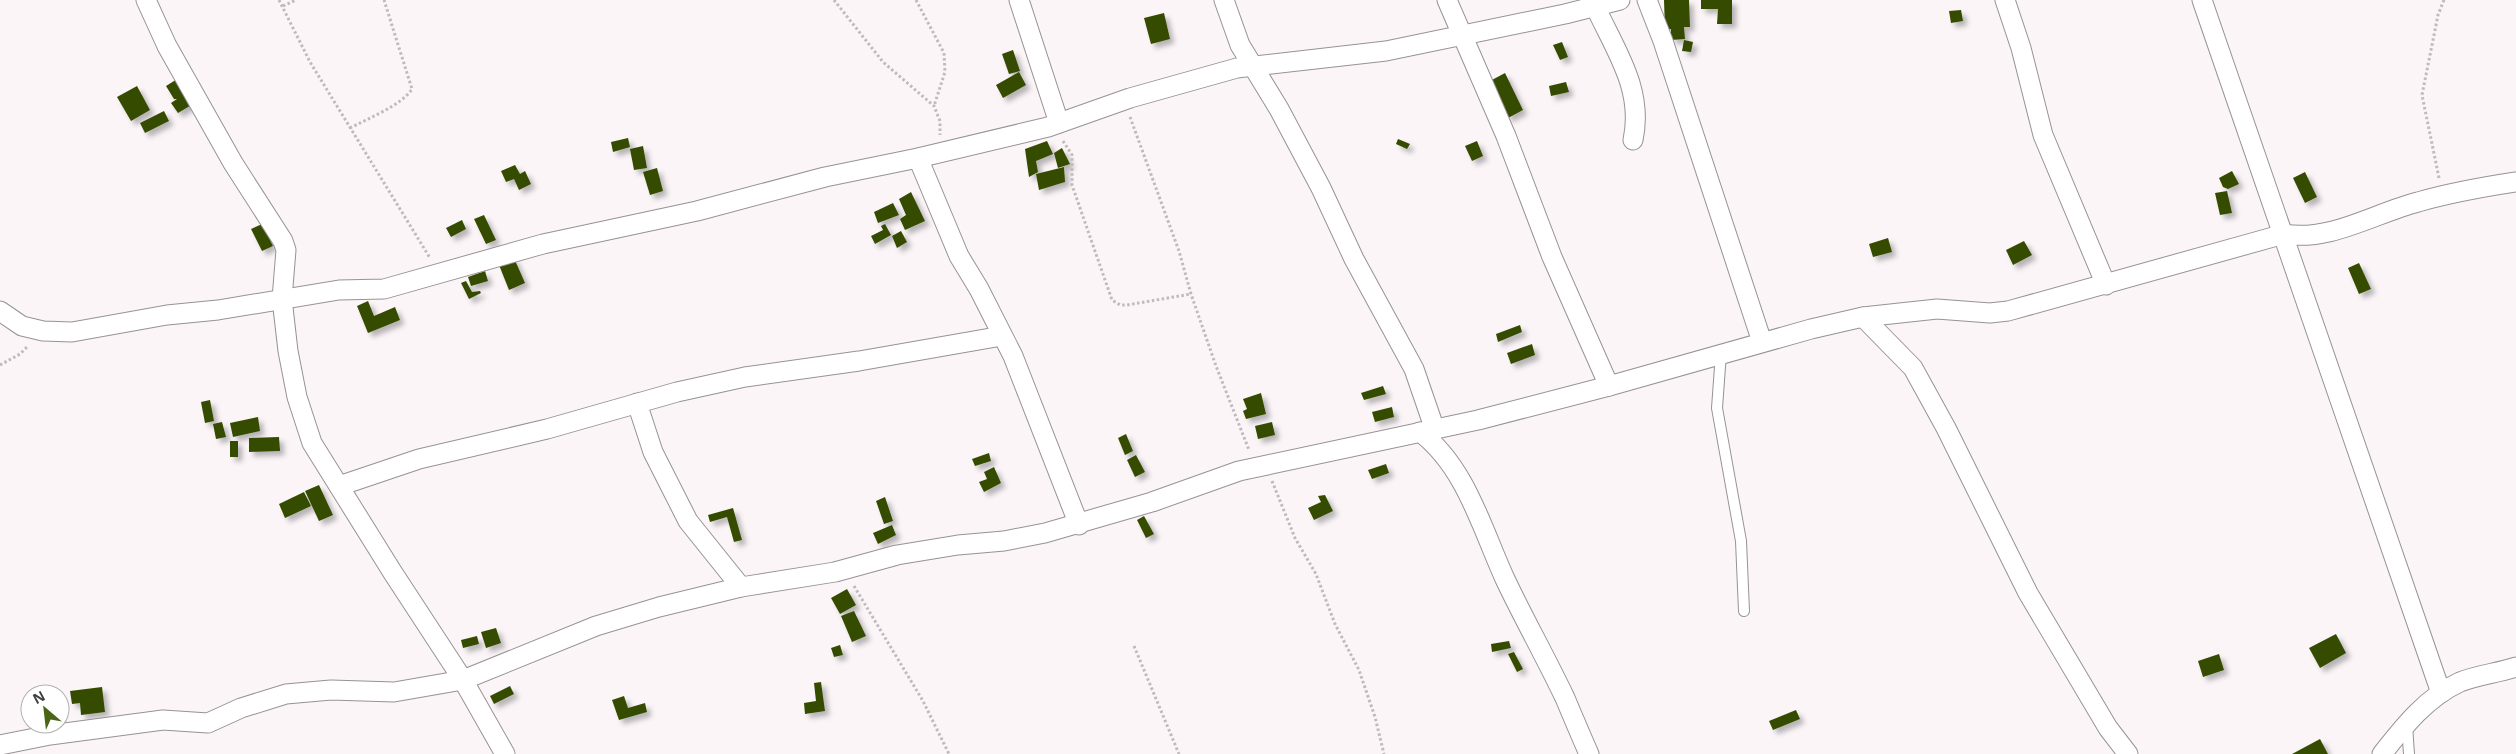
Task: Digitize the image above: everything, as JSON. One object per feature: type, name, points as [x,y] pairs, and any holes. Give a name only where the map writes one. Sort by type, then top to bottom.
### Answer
[{"type":"street","points":[[146,0],[167,46],[233,162],[283,241],[286,250],[282,300],[288,351],[297,397],[312,443],[463,680],[505,754]]},
{"type":"street","points":[[1019,0],[1053,125]]},
{"type":"street","points":[[1224,0],[1240,45],[1279,109],[1321,188],[1354,259],[1410,361],[1428,431],[1454,470],[1477,514],[1505,578],[1564,697],[1589,754]]},
{"type":"street","points":[[1447,0],[1464,35],[1513,153],[1552,257],[1609,386]]},
{"type":"street","points":[[0,311],[22,326],[43,331],[72,332],[167,315],[282,300],[339,290],[384,289],[543,244],[696,211],[825,177],[940,153],[1053,125],[1124,100],[1209,75],[1252,66],[1386,51],[1620,0]]},
{"type":"street","points":[[1647,0],[1666,48],[1762,342]]},
{"type":"street","points":[[2006,0],[2021,48],[2043,135],[2106,285]]},
{"type":"street","points":[[2202,0],[2441,693]]},
{"type":"street","points":[[1595,6],[1626,68],[1637,120],[1632,140]]},
{"type":"street","points":[[918,158],[959,256],[979,288],[1012,356],[1079,525]]},
{"type":"street","points":[[0,746],[50,735],[163,720],[208,722],[240,708],[286,694],[331,690],[394,692],[463,680],[596,626],[659,607],[741,587],[844,570],[897,555],[958,545],[1004,541],[1079,525],[1152,502],[1239,471],[1463,423],[1609,386],[1762,342],[1863,317],[1937,309],[1990,313],[2008,311],[2284,234],[2296,236],[2318,233],[2443,195],[2516,182]]},
{"type":"street","points":[[1863,317],[1913,368],[1946,428],[2028,593],[2108,728],[2128,754]]},
{"type":"street","points":[[339,486],[419,459],[547,429],[637,403],[746,377],[859,361],[1002,336]]},
{"type":"street","points":[[637,403],[653,452],[688,522],[741,587]]},
{"type":"street","points":[[1454,470],[1453,444],[1463,423]]},
{"type":"street","points":[[2382,754],[2407,722],[2433,698],[2461,682],[2516,667]]},
{"type":"lane","points":[[1721,353],[1717,408],[1741,540],[1744,610]]},
{"type":"lane","points":[[2407,722],[2409,754]]},
{"type":"path","points":[[279,0],[310,62],[439,273]]},
{"type":"path","points":[[283,6],[296,0]]},
{"type":"path","points":[[350,128],[392,106],[412,89],[384,0]]},
{"type":"path","points":[[834,0],[883,62],[934,106],[940,122],[940,153]]},
{"type":"path","points":[[916,0],[944,53],[945,72],[934,106]]},
{"type":"path","points":[[2443,195],[2422,95],[2438,15],[2444,0]]},
{"type":"path","points":[[1124,100],[1180,251],[1191,294],[1238,424],[1261,466],[1295,538],[1316,574],[1339,632],[1359,670],[1375,717],[1384,754]]},
{"type":"path","points":[[1053,125],[1072,155],[1072,185],[1112,300],[1120,305],[1127,305],[1191,294]]},
{"type":"path","points":[[0,365],[20,354],[43,331]]},
{"type":"path","points":[[844,570],[923,701],[949,754]]},
{"type":"path","points":[[1134,646],[1179,754]]},
{"type":"building","points":[[1664,0],[1689,0],[1690,27],[1684,27],[1685,39],[1671,40],[1671,29],[1665,30]]},
{"type":"building","points":[[1701,0],[1732,0],[1732,24],[1717,24],[1718,9],[1701,9]]},
{"type":"building","points":[[1961,10],[1963,21],[1951,23],[1949,11]]},
{"type":"building","points":[[1164,13],[1170,39],[1151,44],[1144,18]]},
{"type":"building","points":[[1684,40],[1693,42],[1691,52],[1682,51]]},
{"type":"building","points":[[1562,42],[1568,57],[1560,60],[1553,45]]},
{"type":"building","points":[[1013,50],[1020,71],[1009,74],[1002,54]]},
{"type":"building","points":[[1019,72],[1026,85],[1003,98],[996,85]]},
{"type":"building","points":[[1505,73],[1523,110],[1508,118],[1490,81]]},
{"type":"building","points":[[182,76],[198,101],[178,113],[171,103],[177,99],[174,99],[166,86]]},
{"type":"building","points":[[1566,82],[1569,92],[1551,96],[1549,86]]},
{"type":"building","points":[[137,86],[150,110],[131,121],[117,97]]},
{"type":"building","points":[[164,111],[169,121],[145,133],[140,123]]},
{"type":"building","points":[[628,138],[630,147],[613,152],[611,142]]},
{"type":"building","points":[[1398,139],[1410,144],[1407,149],[1396,144]]},
{"type":"building","points":[[1047,141],[1053,154],[1036,161],[1038,172],[1029,177],[1025,149]]},
{"type":"building","points":[[1477,141],[1483,156],[1472,161],[1465,146]]},
{"type":"building","points":[[643,146],[647,168],[634,170],[630,149]]},
{"type":"building","points":[[1062,148],[1070,164],[1058,168],[1054,153]]},
{"type":"building","points":[[515,165],[520,174],[525,171],[531,184],[519,190],[514,179],[506,182],[501,171]]},
{"type":"building","points":[[1064,167],[1065,182],[1039,190],[1036,174]]},
{"type":"building","points":[[657,168],[663,191],[650,195],[643,172]]},
{"type":"building","points":[[2232,171],[2239,184],[2228,189],[2223,187],[2219,178]]},
{"type":"building","points":[[2305,172],[2317,197],[2305,203],[2293,178]]},
{"type":"building","points":[[2227,191],[2232,213],[2220,215],[2215,193]]},
{"type":"building","points":[[911,192],[925,221],[905,230],[900,219],[906,215],[899,199]]},
{"type":"building","points":[[893,203],[899,215],[878,223],[874,212]]},
{"type":"building","points":[[484,215],[496,240],[486,244],[474,219]]},
{"type":"building","points":[[462,220],[466,229],[451,237],[446,228]]},
{"type":"building","points":[[262,224],[273,246],[262,251],[251,229]]},
{"type":"building","points":[[885,224],[891,235],[875,244],[871,236],[883,230],[881,226]]},
{"type":"building","points":[[901,231],[907,242],[897,248],[892,236]]},
{"type":"building","points":[[1888,238],[1892,252],[1873,257],[1869,244]]},
{"type":"building","points":[[2024,241],[2032,255],[2013,265],[2006,250]]},
{"type":"building","points":[[514,258],[525,283],[509,290],[499,265]]},
{"type":"building","points":[[2359,263],[2371,289],[2359,294],[2348,268]]},
{"type":"building","points":[[485,271],[488,281],[471,286],[468,277]]},
{"type":"building","points":[[466,281],[472,292],[480,291],[481,293],[469,299],[461,283]]},
{"type":"building","points":[[368,301],[374,316],[395,307],[400,320],[368,333],[357,306]]},
{"type":"building","points":[[1520,325],[1522,332],[1498,342],[1496,334]]},
{"type":"building","points":[[1532,344],[1535,355],[1511,364],[1507,353]]},
{"type":"building","points":[[1383,386],[1386,394],[1364,400],[1361,393]]},
{"type":"building","points":[[1261,393],[1266,414],[1246,419],[1243,411],[1247,409],[1243,399]]},
{"type":"building","points":[[210,400],[214,421],[205,423],[201,402]]},
{"type":"building","points":[[1392,407],[1394,417],[1375,422],[1372,412]]},
{"type":"building","points":[[258,417],[260,431],[233,437],[230,423]]},
{"type":"building","points":[[222,422],[226,437],[216,439],[213,424]]},
{"type":"building","points":[[1272,422],[1275,435],[1258,439],[1255,426]]},
{"type":"building","points":[[1126,434],[1133,451],[1125,455],[1118,438]]},
{"type":"building","points":[[279,437],[280,451],[249,452],[249,438]]},
{"type":"building","points":[[230,441],[238,441],[238,457],[230,457]]},
{"type":"building","points":[[989,453],[991,461],[975,466],[972,459]]},
{"type":"building","points":[[1136,455],[1145,472],[1135,477],[1127,460]]},
{"type":"building","points":[[1386,464],[1389,473],[1372,479],[1368,470]]},
{"type":"building","points":[[994,467],[1001,483],[984,492],[979,482],[987,479],[984,472]]},
{"type":"building","points":[[319,485],[333,515],[319,521],[305,491]]},
{"type":"building","points":[[304,492],[311,506],[285,518],[279,504]]},
{"type":"building","points":[[1325,495],[1333,511],[1314,520],[1308,508],[1321,502],[1318,496]]},
{"type":"building","points":[[885,497],[893,521],[884,524],[876,501]]},
{"type":"building","points":[[733,508],[742,540],[734,542],[727,517],[710,522],[708,515]]},
{"type":"building","points":[[1144,516],[1154,534],[1146,538],[1137,520]]},
{"type":"building","points":[[892,525],[896,535],[878,544],[873,533]]},
{"type":"building","points":[[847,589],[856,605],[840,614],[831,598]]},
{"type":"building","points":[[854,611],[866,636],[852,642],[841,616]]},
{"type":"building","points":[[496,628],[501,643],[486,648],[481,632]]},
{"type":"building","points":[[2336,634],[2346,653],[2320,668],[2309,648]]},
{"type":"building","points":[[477,636],[479,644],[463,648],[461,640]]},
{"type":"building","points":[[1509,641],[1511,648],[1492,652],[1491,644]]},
{"type":"building","points":[[840,645],[843,655],[834,657],[831,648]]},
{"type":"building","points":[[1514,652],[1523,669],[1517,672],[1508,654]]},
{"type":"building","points":[[2219,654],[2224,670],[2203,677],[2198,661]]},
{"type":"building","points":[[821,682],[825,711],[805,714],[804,703],[816,701],[814,683]]},
{"type":"building","points":[[510,686],[514,694],[494,704],[490,696]]},
{"type":"building","points":[[102,687],[105,712],[81,715],[80,703],[72,704],[70,691]]},
{"type":"building","points":[[624,696],[628,708],[645,703],[647,712],[619,720],[612,700]]},
{"type":"building","points":[[1796,710],[1800,719],[1773,730],[1769,721]]},
{"type":"building","points":[[2320,739],[2328,754],[2292,754]]}]
